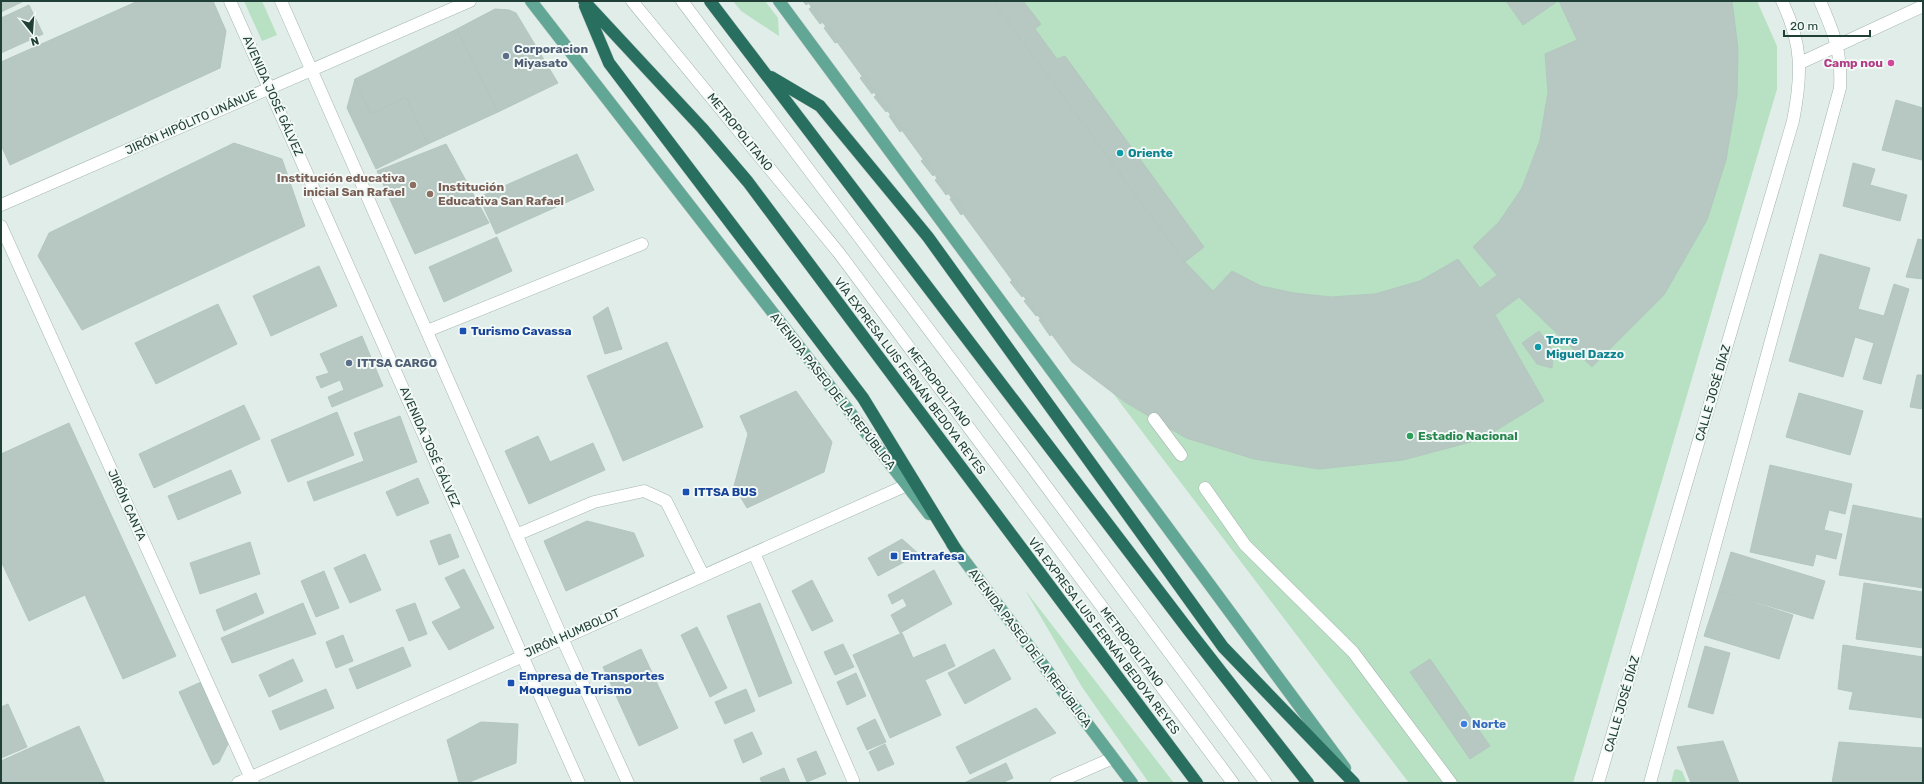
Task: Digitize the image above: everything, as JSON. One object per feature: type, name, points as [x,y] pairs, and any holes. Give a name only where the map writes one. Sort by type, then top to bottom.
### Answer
[{"type":"highway","points":[[583,1],[609,63],[863,398],[958,553]]},
{"type":"highway","name":"VÍA EXPRESA LUIS FERNÁN BEDOYA REYES","points":[[583,1],[702,128],[748,182],[1197,783]]},
{"type":"highway","points":[[710,1],[1190,632],[1308,783]]},
{"type":"highway","points":[[766,74],[820,106],[928,237],[1223,647],[1355,783]]},
{"type":"main road","name":"AVENIDA PASEO DE LA REPÚBLICA","points":[[531,1],[871,442],[907,485],[1132,783]]},
{"type":"main road","points":[[779,1],[1355,783]]},
{"type":"street","name":"AVENIDA JOSÉ GÁLVEZ","points":[[230,1],[579,783]]},
{"type":"street","points":[[281,1],[516,535],[628,783]]},
{"type":"street","name":"JIRÓN HIPÓLITO UNÁNUE","points":[[1,205],[470,1]]},
{"type":"street","name":"METROPOLITANO","points":[[632,1],[839,253],[1233,783]]},
{"type":"street","points":[[682,1],[1023,454],[1266,783]]},
{"type":"street","name":"CALLE JOSÉ DÍAZ","points":[[1598,783],[1793,121],[1799,90],[1800,63],[1791,24],[1782,1]]},
{"type":"street","points":[[1650,783],[1833,114],[1840,81],[1841,67],[1838,47],[1820,1]]},
{"type":"street","points":[[1800,63],[1838,47],[1923,6]]},
{"type":"street","name":"JIRÓN CANTA","points":[[1,226],[252,780]]},
{"type":"street","points":[[427,330],[642,244]]},
{"type":"street","points":[[1154,419],[1181,455]]},
{"type":"street","name":"JIRÓN HUMBOLDT","points":[[238,783],[252,780],[523,655],[907,485]]},
{"type":"street","points":[[1205,488],[1245,545],[1353,652],[1451,783]]},
{"type":"street","points":[[516,535],[594,502],[644,491],[666,501],[703,575]]},
{"type":"street","points":[[754,553],[853,780]]},
{"type":"street","points":[[1056,783],[1113,758]]},
{"type":"green space","points":[[244,1],[262,1],[277,35],[262,41]]},
{"type":"green space","points":[[733,1],[765,1],[778,18],[779,36],[741,11]]},
{"type":"green space","name":"Estadio Nacional","points":[[815,1],[1757,1],[1777,46],[1777,89],[1573,783],[1409,783]]},
{"type":"green space","points":[[1025,590],[1174,783],[1149,783],[1082,687]]},
{"type":"green space","points":[[1676,769],[1682,771],[1687,783],[1671,783],[1674,771]]},
{"type":"building","points":[[1,1],[24,1],[1,12]]},
{"type":"building","points":[[138,1],[213,1],[226,31],[220,68],[10,165],[1,145],[1,62]]},
{"type":"building","points":[[803,1],[809,1],[810,2],[806,5]]},
{"type":"building","points":[[807,1],[993,1],[1185,262],[1213,291],[1232,271],[1261,286],[1294,293],[1331,297],[1375,294],[1420,281],[1458,259],[1480,288],[1497,275],[1473,247],[1499,222],[1522,188],[1540,140],[1548,92],[1545,54],[1577,40],[1559,1],[1732,1],[1738,49],[1737,95],[1726,160],[1707,220],[1664,295],[1592,367],[1519,297],[1495,315],[1544,401],[1482,439],[1403,460],[1319,469],[1254,459],[1186,438],[1125,402],[1072,362]]},
{"type":"building","name":"Oriente","points":[[993,1],[1023,1],[1041,24],[1035,29],[1057,59],[1065,56],[1204,247],[1185,262]]},
{"type":"building","points":[[1506,1],[1558,1],[1523,25]]},
{"type":"building","points":[[29,5],[43,34],[1,53],[1,18]]},
{"type":"building","points":[[813,6],[824,21],[820,24],[809,9]]},
{"type":"building","name":"Corporacion Miyasato","points":[[495,9],[509,10],[516,13],[558,83],[498,112],[457,29]]},
{"type":"building","points":[[827,25],[839,41],[835,43],[824,28]]},
{"type":"building","points":[[457,29],[498,112],[428,144],[406,97],[371,114],[355,79]]},
{"type":"building","points":[[864,75],[875,91],[872,94],[860,78]]},
{"type":"building","points":[[355,79],[371,114],[406,97],[428,144],[376,169],[347,108]]},
{"type":"building","points":[[878,94],[889,110],[886,112],[874,97]]},
{"type":"building","points":[[1896,100],[1923,108],[1922,160],[1882,150]]},
{"type":"building","points":[[893,114],[904,129],[900,132],[889,116]]},
{"type":"building","points":[[234,143],[282,159],[305,226],[82,330],[38,256],[49,233]]},
{"type":"building","name":"Institución Educativa San Rafael","points":[[446,144],[489,223],[415,254],[377,171]]},
{"type":"building","points":[[577,154],[594,190],[496,234],[479,197]]},
{"type":"building","points":[[925,158],[936,173],[933,176],[921,161]]},
{"type":"building","points":[[1853,163],[1875,169],[1870,185],[1907,195],[1900,221],[1843,206]]},
{"type":"building","points":[[939,177],[951,192],[946,195],[935,180]]},
{"type":"building","points":[[954,196],[965,212],[961,215],[950,199]]},
{"type":"building","points":[[497,237],[512,271],[444,302],[429,267]]},
{"type":"building","points":[[1918,239],[1923,240],[1923,279],[1906,277]]},
{"type":"building","points":[[1820,254],[1870,268],[1858,309],[1884,316],[1894,284],[1909,289],[1881,384],[1863,379],[1874,343],[1855,337],[1843,377],[1789,361]]},
{"type":"building","points":[[319,266],[337,306],[271,336],[253,296]]},
{"type":"building","points":[[1014,279],[1025,294],[1022,297],[1010,282]]},
{"type":"building","points":[[1028,298],[1040,314],[1036,316],[1024,301]]},
{"type":"building","points":[[218,304],[237,344],[156,384],[135,343]]},
{"type":"building","points":[[608,307],[622,349],[605,354],[593,317]]},
{"type":"building","points":[[1042,318],[1054,333],[1050,336],[1039,320]]},
{"type":"building","name":"Torre Miguel Dazzo","points":[[1539,331],[1553,351],[1552,368],[1537,364],[1522,343]]},
{"type":"building","name":"ITTSA CARGO","points":[[362,336],[383,386],[332,407],[328,397],[344,390],[340,380],[321,388],[316,377],[329,373],[320,354]]},
{"type":"building","points":[[667,342],[703,427],[623,461],[587,376]]},
{"type":"building","points":[[1917,375],[1923,375],[1923,409],[1910,407]]},
{"type":"building","points":[[796,391],[832,442],[824,472],[747,508],[734,486],[748,434],[740,416]]},
{"type":"building","points":[[1799,393],[1863,411],[1850,455],[1786,437]]},
{"type":"building","points":[[244,405],[260,439],[154,488],[139,454]]},
{"type":"building","points":[[337,412],[354,455],[288,482],[271,440]]},
{"type":"building","points":[[400,416],[417,462],[314,501],[307,482],[364,461],[354,433]]},
{"type":"building","points":[[69,423],[176,656],[123,679],[85,595],[29,621],[1,561],[1,454]]},
{"type":"building","points":[[538,436],[550,462],[593,443],[605,470],[529,504],[505,451]]},
{"type":"building","points":[[1770,465],[1852,484],[1845,514],[1829,510],[1824,530],[1842,534],[1836,559],[1816,554],[1813,566],[1750,552]]},
{"type":"building","points":[[231,470],[241,493],[178,520],[168,496]]},
{"type":"building","points":[[418,478],[429,503],[397,516],[386,492]]},
{"type":"building","points":[[1853,505],[1923,519],[1923,588],[1839,575]]},
{"type":"building","points":[[587,521],[634,533],[644,556],[566,591],[544,541]]},
{"type":"building","points":[[450,534],[459,557],[439,565],[430,541]]},
{"type":"building","name":"Emtrafesa","points":[[902,539],[919,554],[878,576],[868,558]]},
{"type":"building","points":[[250,542],[260,574],[200,594],[190,563]]},
{"type":"building","points":[[1731,552],[1825,581],[1813,619],[1719,591]]},
{"type":"building","points":[[365,554],[381,590],[350,603],[334,568]]},
{"type":"building","points":[[464,569],[494,628],[449,650],[432,622],[461,608],[445,578]]},
{"type":"building","points":[[934,570],[952,604],[900,633],[891,615],[907,606],[903,598],[892,604],[888,595]]},
{"type":"building","points":[[324,571],[339,608],[316,617],[301,581]]},
{"type":"building","points":[[812,580],[833,621],[812,631],[792,591]]},
{"type":"building","points":[[1864,583],[1923,592],[1923,648],[1856,639]]},
{"type":"building","points":[[1719,591],[1793,615],[1779,659],[1704,636]]},
{"type":"building","points":[[256,593],[264,613],[224,631],[216,610]]},
{"type":"building","points":[[303,603],[316,634],[232,663],[221,638]]},
{"type":"building","points":[[415,603],[427,634],[409,641],[396,610]]},
{"type":"building","points":[[760,603],[792,683],[759,697],[727,616]]},
{"type":"building","points":[[697,627],[727,688],[710,697],[681,635]]},
{"type":"building","points":[[902,633],[913,658],[945,644],[955,666],[925,680],[941,715],[890,738],[853,655]]},
{"type":"building","points":[[343,635],[353,661],[336,668],[326,642]]},
{"type":"building","points":[[843,644],[854,667],[835,675],[824,652]]},
{"type":"building","points":[[1843,645],[1923,657],[1923,718],[1849,709],[1853,692],[1838,689]]},
{"type":"building","points":[[1705,646],[1730,653],[1713,714],[1688,707]]},
{"type":"building","points":[[403,647],[411,666],[357,689],[349,669]]},
{"type":"building","points":[[641,649],[678,728],[639,746],[603,667]]},
{"type":"building","points":[[994,649],[1011,679],[965,704],[948,673]]},
{"type":"building","points":[[293,659],[303,681],[269,697],[259,675]]},
{"type":"building","points":[[1430,659],[1490,746],[1470,759],[1410,672]]},
{"type":"building","points":[[856,673],[866,696],[847,705],[837,682]]},
{"type":"building","points":[[201,682],[229,742],[219,762],[213,765],[179,692]]},
{"type":"building","points":[[326,689],[334,708],[280,730],[272,711]]},
{"type":"building","points":[[746,689],[755,711],[725,724],[715,702]]},
{"type":"building","points":[[8,704],[27,747],[1,758],[1,707]]},
{"type":"building","points":[[1036,708],[1056,733],[970,774],[956,747]]},
{"type":"building","points":[[875,719],[886,742],[867,750],[857,728]]},
{"type":"building","points":[[481,722],[518,724],[516,763],[467,783],[459,783],[447,740]]},
{"type":"building","points":[[79,726],[105,783],[1,783],[1,761]]},
{"type":"building","points":[[752,732],[762,754],[743,763],[734,740]]},
{"type":"building","points":[[1723,741],[1739,783],[1691,783],[1677,747]]},
{"type":"building","points":[[1839,742],[1923,748],[1923,783],[1832,783]]},
{"type":"building","points":[[885,744],[894,764],[878,771],[869,752]]},
{"type":"building","points":[[816,751],[826,774],[807,782],[797,759]]},
{"type":"building","points":[[1006,763],[1013,778],[1002,783],[964,783]]},
{"type":"building","points":[[784,768],[790,783],[762,783],[760,778]]},
{"type":"place","name":"Corporacion Miyasato","points":[[506,56]]},
{"type":"place","name":"Camp nou","points":[[1891,63]]},
{"type":"place","name":"Oriente","points":[[1120,153]]},
{"type":"place","name":"Institución educativa inicial San Rafael","points":[[413,185]]},
{"type":"place","name":"Institución Educativa San Rafael","points":[[430,194]]},
{"type":"place","name":"Turismo Cavassa","points":[[463,331]]},
{"type":"place","name":"Torre Miguel Dazzo","points":[[1538,347]]},
{"type":"place","name":"ITTSA CARGO","points":[[349,363]]},
{"type":"place","name":"Estadio Nacional","points":[[1410,436]]},
{"type":"place","name":"ITTSA BUS","points":[[686,492]]},
{"type":"place","name":"Emtrafesa","points":[[894,556]]},
{"type":"place","name":"Empresa de Transportes Moquegua Turismo","points":[[511,683]]},
{"type":"place","name":"Norte","points":[[1464,724]]}]
